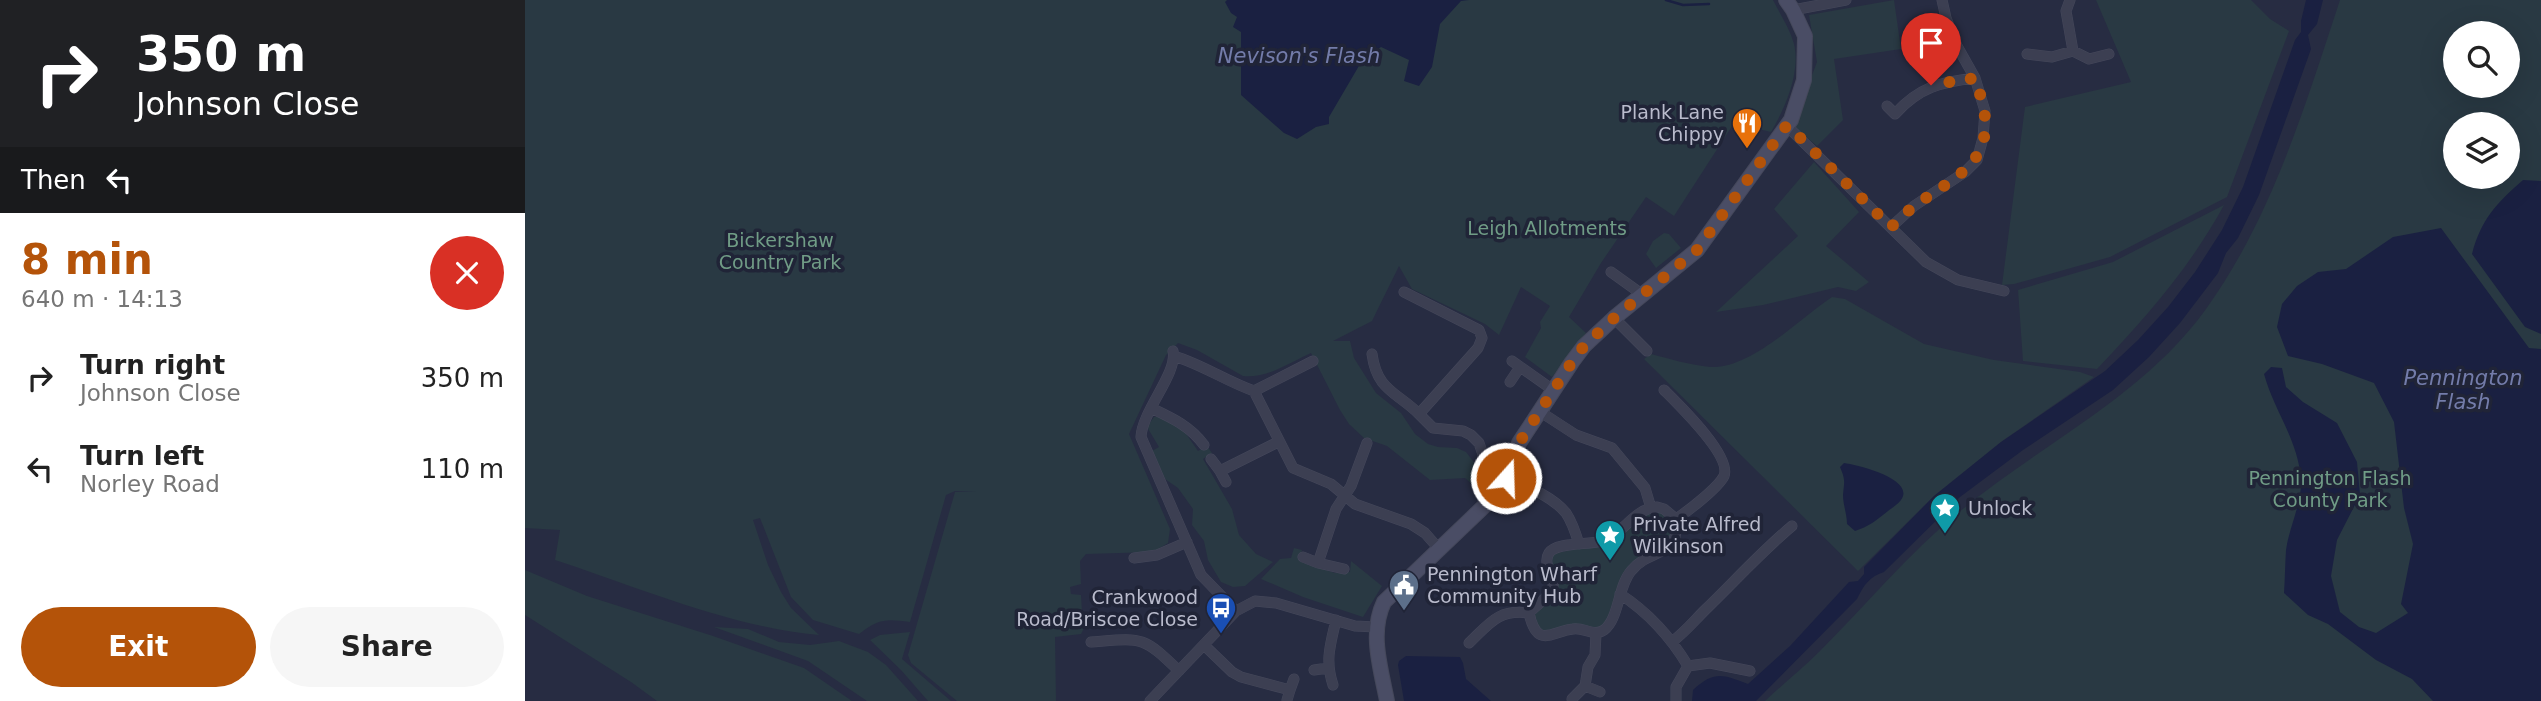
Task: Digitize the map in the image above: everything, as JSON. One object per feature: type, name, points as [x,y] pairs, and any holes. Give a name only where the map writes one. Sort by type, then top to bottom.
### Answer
[{"type":"street","points":[[1387,701],[1376,627],[1384,602],[1493,498],[1506,478],[1519,443],[1584,346],[1703,244],[1727,206],[1787,125],[1804,80],[1805,36],[1790,5],[1846,0]]},
{"type":"street","points":[[1891,227],[1914,206],[1965,172],[1977,160],[1983,138],[1985,111],[1975,78],[1957,46],[1946,18],[1942,0]]},
{"type":"street","points":[[2070,0],[2066,11],[2073,51]]},
{"type":"street","points":[[2027,54],[2052,57],[2073,51],[2089,59],[2109,54]]},
{"type":"street","points":[[1887,106],[1895,114],[1931,85],[1975,78]]},
{"type":"street","points":[[1787,125],[1926,262],[1958,279],[2004,290]]},
{"type":"street","points":[[1611,272],[1643,295]]},
{"type":"street","points":[[1404,292],[1479,330],[1482,338],[1478,348],[1419,414]]},
{"type":"street","points":[[1614,318],[1647,351]]},
{"type":"street","points":[[1236,611],[1206,581],[1141,437],[1174,354],[1254,391],[1293,468],[1332,484],[1355,504],[1411,524],[1425,533],[1439,549]]},
{"type":"street","points":[[1372,354],[1373,362],[1386,388],[1433,428],[1463,431],[1472,435],[1479,443],[1488,469],[1538,493],[1566,513],[1579,544]]},
{"type":"street","points":[[1254,391],[1313,361]]},
{"type":"street","points":[[1510,382],[1516,364],[1553,390]]},
{"type":"street","points":[[1664,390],[1672,404],[1695,422],[1717,448],[1725,474],[1715,488],[1676,519]]},
{"type":"street","points":[[1151,408],[1177,420],[1196,434],[1204,445]]},
{"type":"street","points":[[1539,411],[1576,435],[1612,448],[1645,488],[1651,508]]},
{"type":"street","points":[[1220,471],[1278,442]]},
{"type":"street","points":[[1318,563],[1336,509],[1345,496],[1367,443]]},
{"type":"street","points":[[1211,459],[1226,482]]},
{"type":"street","points":[[1469,643],[1500,614],[1510,611],[1529,613],[1546,598],[1554,581],[1547,566],[1548,554],[1554,548],[1602,541],[1613,536],[1641,511],[1651,508],[1664,509],[1676,519],[1677,534],[1674,542],[1662,553],[1639,562],[1626,578],[1610,623],[1604,630],[1596,634],[1572,629],[1549,636],[1541,635],[1534,628],[1529,613]]},
{"type":"street","points":[[1673,640],[1685,632],[1752,562],[1792,526]]},
{"type":"street","points":[[1134,558],[1157,555],[1187,542]]},
{"type":"street","points":[[1303,557],[1344,569]]},
{"type":"street","points":[[1620,594],[1639,607],[1673,640],[1688,666]]},
{"type":"street","points":[[1150,701],[1236,611],[1255,601],[1265,601],[1355,626],[1376,627]]},
{"type":"street","points":[[1333,685],[1328,656],[1336,620]]},
{"type":"street","points":[[1572,699],[1585,686],[1588,667],[1595,655],[1596,634]]},
{"type":"street","points":[[1091,642],[1133,639],[1143,641],[1179,671]]},
{"type":"street","points":[[1204,645],[1241,677],[1289,695],[1294,679]]},
{"type":"street","points":[[1688,666],[1710,663],[1750,671]]},
{"type":"street","points":[[1677,701],[1676,687],[1688,666]]},
{"type":"street","points":[[1314,670],[1328,668]]},
{"type":"street","points":[[1585,686],[1600,692]]},
{"type":"green space","name":"Bickershaw Country Park","points":[[525,0],[1773,0],[1792,38],[1796,55],[1786,101],[1771,132],[1734,123],[1674,216],[1646,197],[1601,263],[1569,317],[1586,333],[1552,377],[1525,357],[1550,306],[1521,287],[1499,335],[1485,324],[1412,289],[1399,266],[1372,321],[1333,341],[1350,341],[1354,358],[1376,393],[1401,413],[1415,434],[1428,444],[1466,452],[1490,483],[1481,492],[1465,478],[1430,480],[1387,446],[1364,438],[1349,424],[1340,410],[1311,353],[1261,375],[1243,376],[1197,350],[1178,343],[1166,355],[1129,434],[1170,529],[1168,543],[1153,552],[1086,554],[1080,561],[1081,584],[1070,587],[1071,594],[1081,595],[1083,630],[1081,634],[1055,637],[1056,701],[957,701],[911,663],[908,655],[955,492],[977,491],[955,491],[946,495],[910,622],[883,621],[859,634],[813,620],[791,597],[760,518],[753,520],[768,565],[781,592],[791,608],[819,635],[787,631],[720,615],[555,560],[560,530],[525,528]]},
{"type":"green space","points":[[1894,0],[1901,49],[1834,59],[1843,120],[1817,146],[1793,126],[1817,62],[1809,15]]},
{"type":"green space","points":[[2096,0],[2251,0],[2270,19],[2289,31],[2227,197],[2110,257],[2002,285],[2025,107],[2131,82]]},
{"type":"green space","name":"Pennington Flash County Park","points":[[2340,0],[2541,0],[2541,701],[1765,701],[1820,651],[1939,529],[1990,488],[2121,394],[2152,369],[2180,340],[2206,309],[2250,237],[2300,120]]},
{"type":"green space","points":[[1814,162],[1859,212],[1826,246],[1869,282],[1856,291],[1838,287],[1763,305],[1716,312],[1798,236],[1774,209]]},
{"type":"green space","points":[[2224,205],[2166,291],[2097,369],[2023,361],[2018,290],[2113,262]]},
{"type":"green space","points":[[1664,233],[1669,234],[1681,248],[1656,268],[1646,254],[1653,241]]},
{"type":"green space","points":[[1832,297],[1845,299],[1924,344],[1994,360],[2080,372],[2094,377],[2001,442],[1934,496],[1858,571],[1644,359],[1651,354],[1710,367],[1742,360],[1774,341]]},
{"type":"green space","points":[[1159,416],[1182,428],[1198,451],[1207,446],[1212,453],[1203,459],[1232,509],[1239,535],[1256,554],[1273,562],[1245,586],[1233,587],[1221,582],[1208,560],[1204,541],[1192,525],[1193,509],[1178,488],[1165,479],[1152,451],[1159,447],[1147,427],[1154,417]]},
{"type":"green space","points":[[1661,512],[1671,526],[1669,543],[1642,555],[1630,566],[1621,578],[1607,621],[1600,627],[1548,632],[1540,629],[1534,619],[1535,614],[1554,595],[1552,557],[1556,553],[1602,544],[1623,534],[1642,515]]},
{"type":"green space","points":[[1294,548],[1302,550],[1299,561],[1335,573],[1350,572],[1351,561],[1382,586],[1363,617],[1303,597],[1261,579],[1280,559],[1291,558]]},
{"type":"green space","points":[[525,570],[587,596],[804,668],[852,701],[657,701],[525,615]]},
{"type":"green space","points":[[714,627],[748,629],[779,642],[810,645],[839,641],[868,652],[886,665],[918,701],[867,701],[808,661]]},
{"type":"green space","points":[[910,632],[902,659],[951,701],[928,701],[870,640],[880,635]]},
{"type":"water","name":"Nevison's Flash","points":[[1469,0],[1461,1],[1440,24],[1432,67],[1419,86],[1404,81],[1409,60],[1381,47],[1363,59],[1329,117],[1329,124],[1316,127],[1297,139],[1284,133],[1241,95],[1241,32],[1233,27],[1237,17],[1231,13],[1225,2]]},
{"type":"water","points":[[2306,0],[2323,0],[2317,24],[2308,35],[2311,49],[2259,195],[2238,238],[2226,253],[2218,273],[2180,323],[2149,357],[2113,390],[2023,450],[1960,497],[1884,572],[1867,582],[1857,599],[1756,701],[1692,701],[1693,690],[1713,677],[1725,677],[1748,684],[1790,646],[1849,582],[1858,581],[1864,574],[1864,567],[1934,496],[2001,442],[2105,371],[2168,307],[2222,230],[2243,187],[2295,40],[2301,32]]},
{"type":"water","points":[[2523,180],[2541,181],[2541,334],[2525,327],[2472,254],[2480,231],[2491,212],[2513,189],[2520,189]]},
{"type":"water","name":"Pennington Flash","points":[[2441,228],[2529,348],[2541,349],[2541,701],[2433,701],[2412,679],[2376,660],[2328,624],[2308,615],[2284,593],[2286,550],[2301,481],[2296,453],[2264,374],[2271,367],[2282,368],[2286,387],[2303,402],[2337,423],[2357,462],[2360,495],[2337,540],[2331,576],[2340,612],[2359,627],[2376,633],[2408,613],[2401,604],[2413,544],[2404,508],[2394,422],[2374,383],[2322,364],[2288,356],[2277,327],[2282,304],[2297,286],[2318,272],[2346,269],[2393,237]]},
{"type":"water","points":[[1844,463],[1883,474],[1900,486],[1903,492],[1901,500],[1895,506],[1872,523],[1855,531],[1847,524],[1843,499],[1844,479],[1840,467]]},
{"type":"water","points":[[1406,656],[1460,657],[1466,679],[1491,701],[1404,701],[1398,665]]},
{"type":"waterway","points":[[1666,0],[1683,5],[1709,4]]},
{"type":"place","name":"Plank Lane Chippy","points":[[1747,150]]},
{"type":"place","name":"Unlock","points":[[1945,535]]},
{"type":"place","name":"Private Alfred Wilkinson","points":[[1610,562]]},
{"type":"place","name":"Pennington Wharf Community Hub","points":[[1404,612]]},
{"type":"place","name":"Crankwood Road/Briscoe Close","points":[[1221,635]]},
{"type":"route","points":[[1506,478],[1519,443],[1584,346],[1703,244],[1727,206],[1787,125],[1891,227],[1914,206],[1965,172],[1977,160],[1983,138],[1985,111],[1975,78],[1931,85]]},
{"type":"park label","name":"Leigh Allotments","points":[[1547,228]]}]
